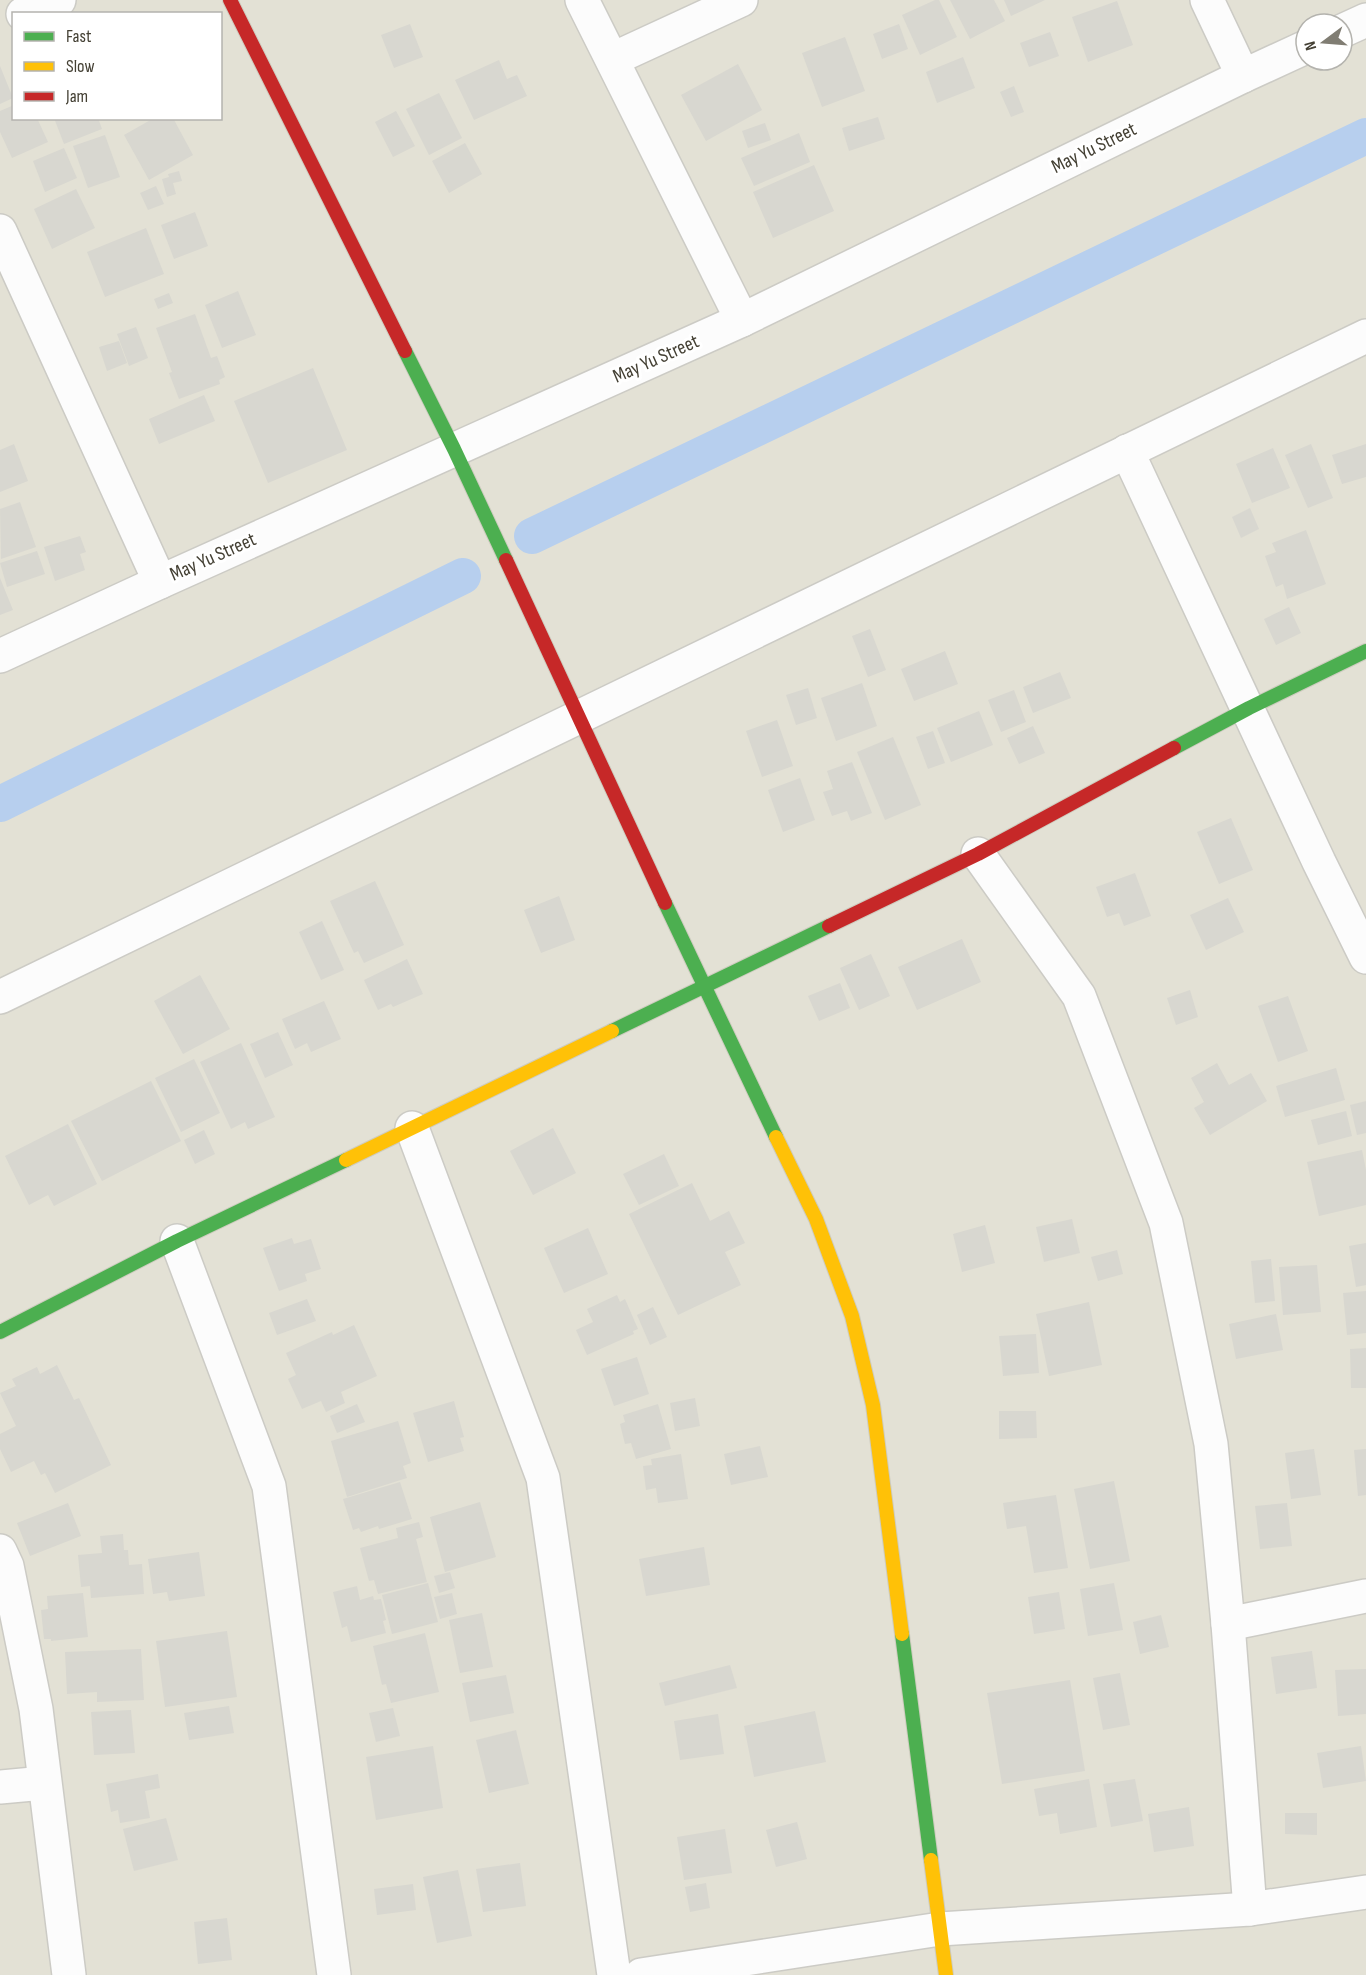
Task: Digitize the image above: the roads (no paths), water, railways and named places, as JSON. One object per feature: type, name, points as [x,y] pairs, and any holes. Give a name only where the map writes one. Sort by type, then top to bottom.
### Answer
[{"type":"street","points":[[28,12],[59,0]]},
{"type":"street","points":[[230,0],[454,448],[704,987],[816,1219],[852,1316],[873,1405],[946,1975]]},
{"type":"street","points":[[582,0],[742,320]]},
{"type":"street","points":[[613,59],[741,0]]},
{"type":"street","points":[[1206,0],[1244,76]]},
{"type":"street","name":"May Yu Street","points":[[0,656],[454,448],[742,320],[1294,53]]},
{"type":"street","points":[[0,231],[160,582]]},
{"type":"street","points":[[0,998],[1366,336]]},
{"type":"street","points":[[1127,451],[1366,957]]},
{"type":"street","points":[[0,1332],[177,1241],[978,854],[1249,708],[1366,651]]},
{"type":"street","points":[[978,854],[1079,996],[1166,1223],[1211,1444],[1228,1624],[1250,1909]]},
{"type":"street","points":[[412,1128],[543,1478],[614,1975]]},
{"type":"street","points":[[177,1241],[270,1486],[334,1975]]},
{"type":"street","points":[[0,1551],[7,1566],[36,1709],[69,1975]]},
{"type":"street","points":[[1228,1624],[1366,1596]]},
{"type":"street","points":[[0,1787],[44,1783]]},
{"type":"street","points":[[641,1975],[940,1929],[1250,1909],[1366,1892]]},
{"type":"waterway","points":[[532,536],[1366,136]]},
{"type":"waterway","points":[[0,804],[463,576]]}]
